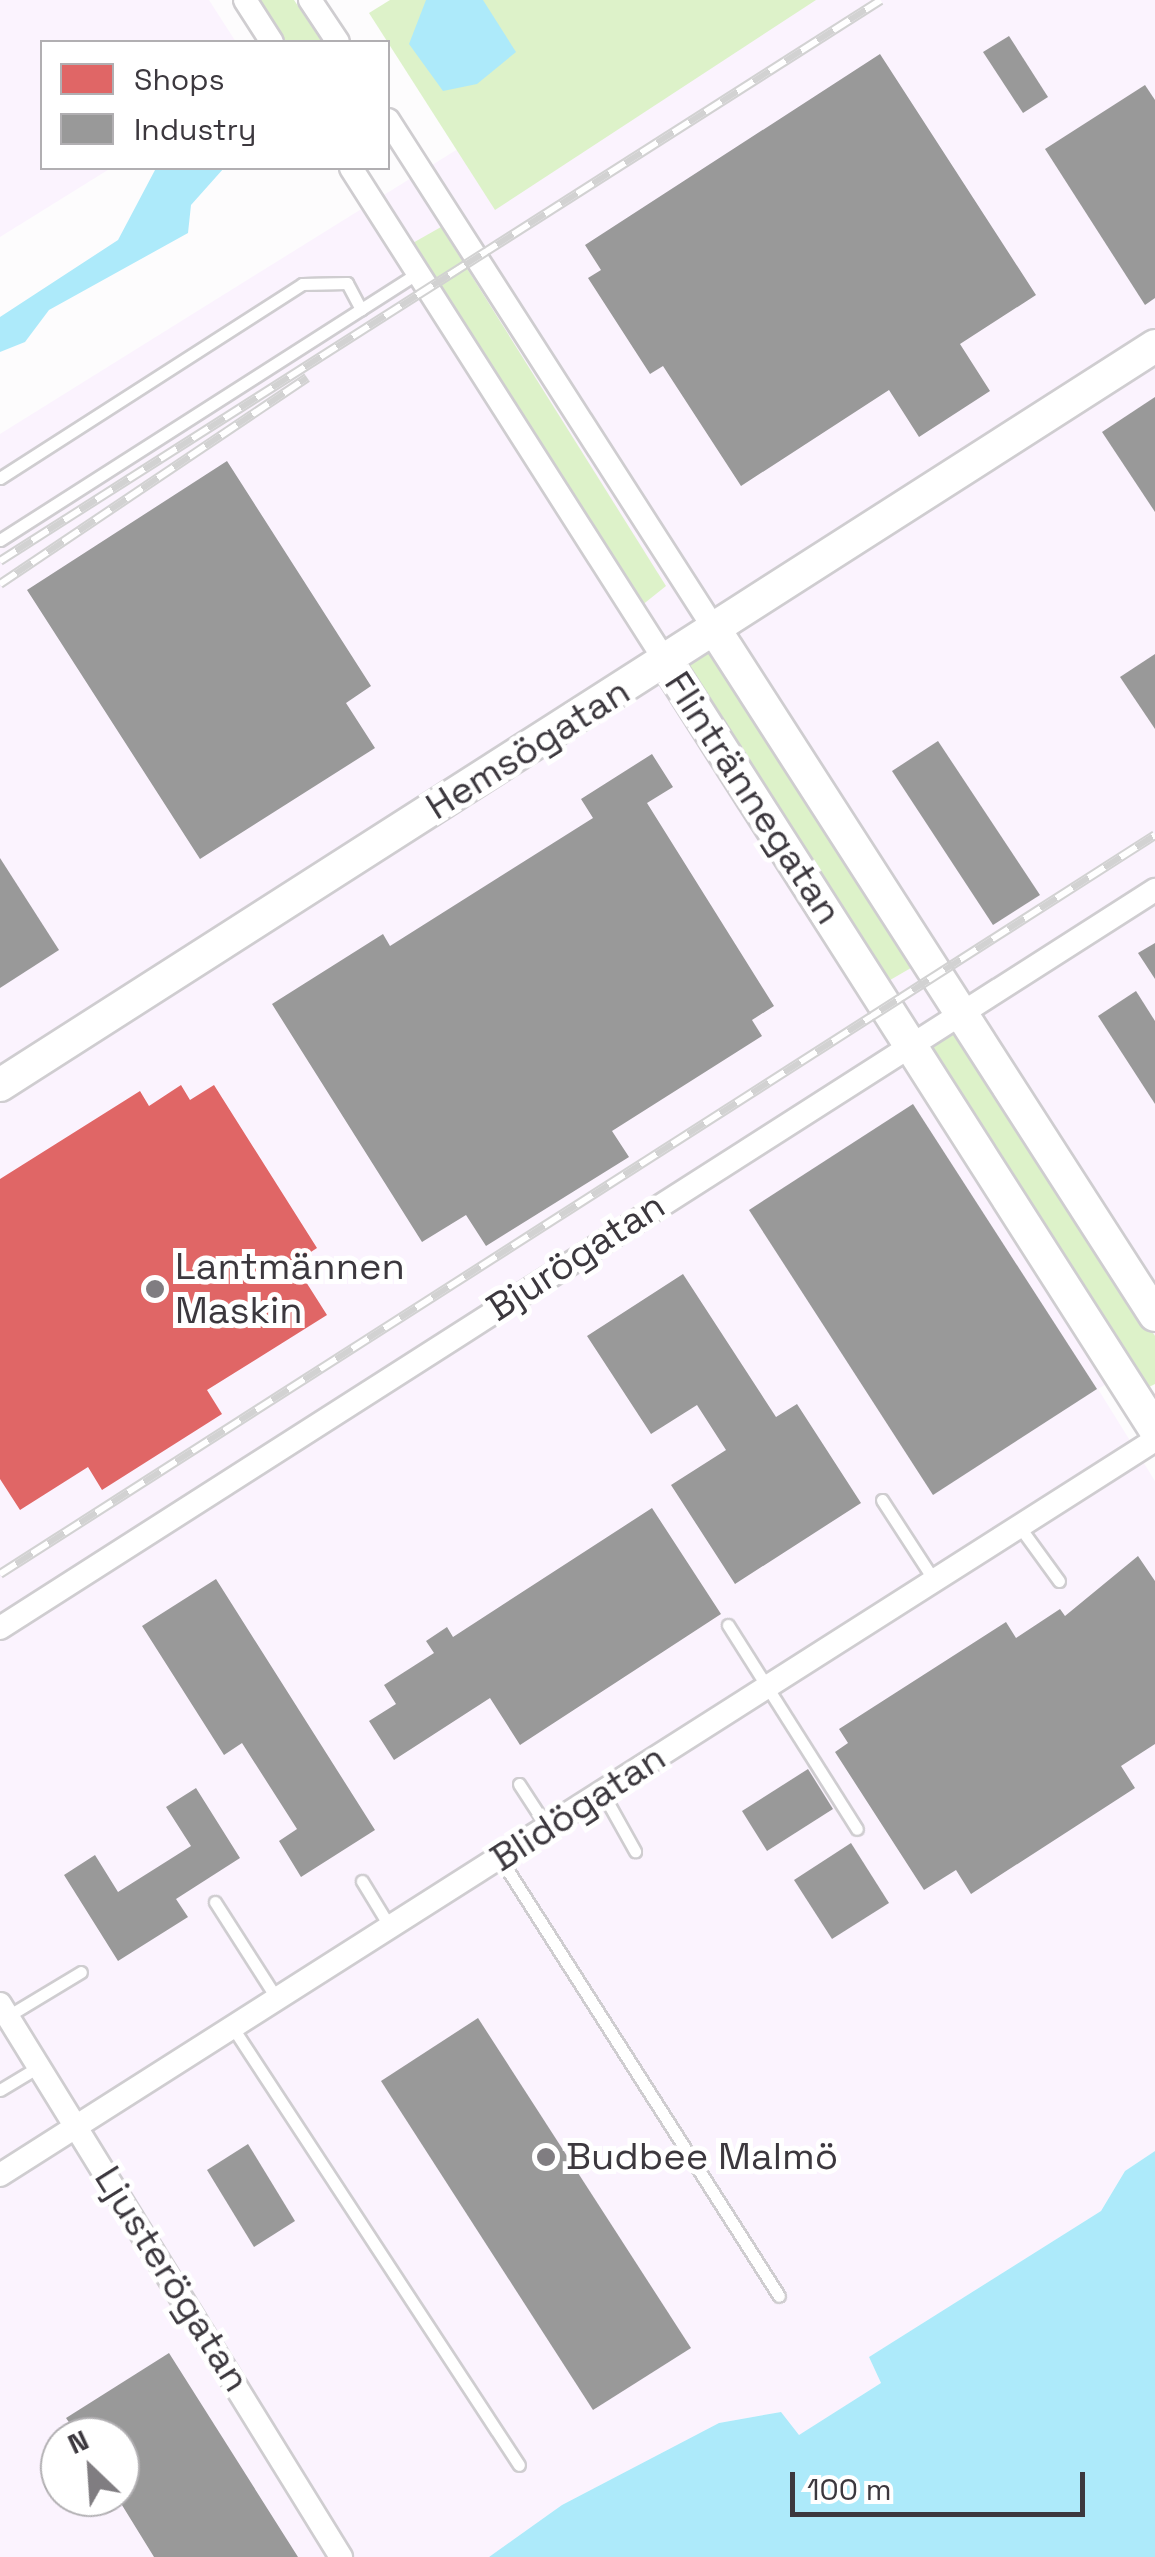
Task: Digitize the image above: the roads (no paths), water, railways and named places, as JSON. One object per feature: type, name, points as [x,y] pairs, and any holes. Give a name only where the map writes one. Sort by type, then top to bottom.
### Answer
[{"type":"street","points":[[245,0],[271,40]]},
{"type":"street","points":[[310,0],[337,40]]},
{"type":"street","name":"Flintrännegatan","points":[[390,123],[1155,1315]]},
{"type":"street","name":"Flintrännegatan","points":[[352,170],[1155,1429]]},
{"type":"street","name":"Hemsögatan","points":[[0,1084],[1155,346]]},
{"type":"street","name":"Bjurögatan","points":[[0,1628],[911,1042],[1155,890]]},
{"type":"street","name":"Blidögatan","points":[[0,2176],[1155,1440]]},
{"type":"street","name":"Ljusterögatan","points":[[4,2010],[342,2557]]},
{"type":"lane","points":[[0,540],[418,273]]},
{"type":"lane","points":[[0,478],[302,284],[346,283],[361,309]]},
{"type":"lane","points":[[882,1500],[934,1580]]},
{"type":"lane","points":[[1019,1526],[1059,1581]]},
{"type":"lane","points":[[728,1625],[856,1829]]},
{"type":"lane","points":[[519,1784],[547,1826]]},
{"type":"lane","points":[[602,1792],[634,1850]]},
{"type":"lane","points":[[500,1858],[778,2296]]},
{"type":"lane","points":[[362,1881],[390,1926]]},
{"type":"lane","points":[[215,1902],[278,1999]]},
{"type":"lane","points":[[4,2010],[82,1972]]},
{"type":"lane","points":[[233,2028],[520,2465]]},
{"type":"lane","points":[[0,2090],[40,2066]]},
{"type":"water","points":[[426,0],[483,0],[516,52],[477,84],[443,91],[409,44]]},
{"type":"water","points":[[155,170],[222,170],[191,205],[188,233],[49,310],[25,342],[0,352],[0,317],[118,240]]},
{"type":"water","points":[[1155,2151],[1155,2557],[489,2557],[562,2505],[719,2423],[781,2412],[799,2435],[881,2383],[869,2357],[1101,2211],[1125,2171]]},
{"type":"railway","points":[[0,561],[881,0]]},
{"type":"railway","points":[[0,584],[307,378]]},
{"type":"railway","points":[[0,1574],[1155,835]]},
{"type":"place","name":"Lantmännen Maskin","points":[[155,1289]]},
{"type":"place","name":"Budbee Malmö","points":[[546,2157]]}]
